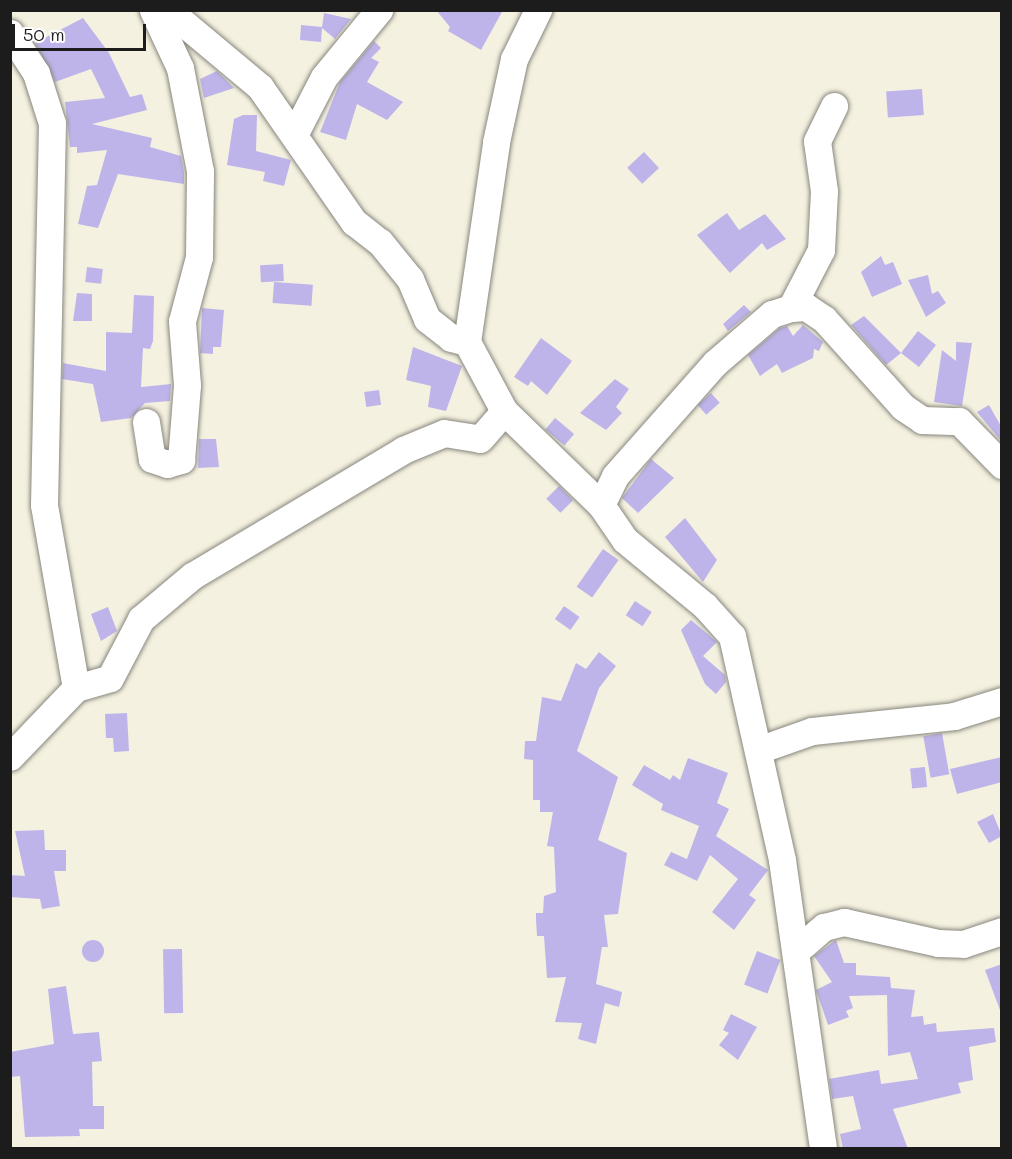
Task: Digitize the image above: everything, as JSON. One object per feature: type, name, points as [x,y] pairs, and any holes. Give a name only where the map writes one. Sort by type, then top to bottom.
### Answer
[{"type":"street","points":[[146,422],[152,459],[167,464],[181,460],[187,385],[182,321],[199,257],[200,171],[180,68],[153,10]]},
{"type":"street","points":[[168,10],[260,87],[354,222],[380,242],[410,279],[428,319],[451,338],[467,342]]},
{"type":"street","points":[[294,135],[324,77],[379,10]]},
{"type":"street","points":[[538,10],[514,59],[496,142],[467,342],[504,411],[601,505],[625,540],[705,606],[732,636],[761,749],[796,951],[823,1149]]},
{"type":"street","points":[[10,33],[36,73],[52,123],[44,505],[76,688]]},
{"type":"street","points":[[791,308],[821,250],[824,191],[817,141],[834,106]]},
{"type":"street","points":[[601,505],[615,476],[715,363],[772,314],[791,308],[806,307],[824,318],[903,407],[922,420],[958,421],[1002,465]]},
{"type":"street","points":[[10,757],[76,688],[110,678],[141,619],[192,576],[394,455],[444,433],[480,439],[504,411]]},
{"type":"street","points":[[761,749],[812,731],[954,716],[1002,701]]},
{"type":"street","points":[[796,951],[824,927],[844,922],[938,943],[963,944],[1002,931]]},
{"type":"building","points":[[436,10],[503,10],[481,50],[448,31],[450,27]]},
{"type":"building","points":[[324,13],[351,19],[335,39],[322,28],[321,42],[300,40],[301,25],[322,27]]},
{"type":"building","points":[[83,18],[109,53],[130,97],[142,94],[147,110],[92,124],[152,138],[150,147],[181,156],[184,172],[184,184],[118,174],[98,228],[78,224],[87,186],[97,185],[107,150],[77,153],[77,147],[70,147],[65,102],[105,98],[91,69],[55,82],[35,43]]},
{"type":"building","points":[[374,41],[381,48],[371,58],[379,62],[367,82],[403,102],[387,120],[357,104],[346,140],[320,132],[340,82]]},
{"type":"building","points":[[217,71],[234,88],[204,98],[200,79]]},
{"type":"building","points":[[922,89],[924,115],[888,117],[886,92]]},
{"type":"building","points":[[243,115],[257,115],[256,151],[291,160],[284,186],[263,181],[265,172],[227,165],[234,119]]},
{"type":"building","points":[[644,152],[659,168],[642,184],[627,168]]},
{"type":"building","points":[[727,213],[739,230],[765,214],[786,239],[767,250],[762,243],[730,273],[697,235]]},
{"type":"building","points":[[881,256],[885,265],[893,262],[902,284],[872,297],[861,272]]},
{"type":"building","points":[[283,264],[284,281],[261,282],[260,265]]},
{"type":"building","points":[[87,267],[103,269],[101,284],[85,282]]},
{"type":"building","points":[[928,275],[932,294],[938,291],[946,303],[926,317],[908,280]]},
{"type":"building","points":[[274,282],[313,285],[311,306],[273,303]]},
{"type":"building","points":[[77,293],[92,294],[92,321],[73,321]]},
{"type":"building","points":[[134,295],[154,296],[153,341],[150,349],[143,348],[141,387],[171,384],[170,401],[145,403],[131,418],[101,422],[93,384],[62,379],[63,363],[106,371],[106,332],[132,333]]},
{"type":"building","points":[[744,305],[751,312],[728,331],[723,324]]},
{"type":"building","points":[[202,308],[224,310],[221,347],[213,347],[213,354],[200,353]]},
{"type":"building","points":[[864,316],[901,353],[886,365],[851,325]]},
{"type":"building","points":[[803,325],[823,342],[819,351],[814,349],[813,358],[782,373],[777,364],[760,376],[748,355],[780,328],[787,326],[793,336]]},
{"type":"building","points":[[918,331],[936,345],[919,367],[901,353]]},
{"type":"building","points":[[541,338],[572,361],[547,395],[531,381],[528,386],[514,377]]},
{"type":"building","points":[[956,342],[972,343],[962,406],[934,402],[942,350],[956,361]]},
{"type":"building","points":[[413,347],[462,366],[446,411],[428,407],[431,386],[406,380]]},
{"type":"building","points":[[615,379],[629,389],[616,407],[622,413],[606,430],[580,413]]},
{"type":"building","points":[[379,390],[381,405],[366,407],[364,392]]},
{"type":"building","points":[[711,393],[720,403],[706,415],[698,405]]},
{"type":"building","points":[[989,405],[1002,428],[1002,442],[977,412]]},
{"type":"building","points":[[555,418],[574,434],[565,446],[545,429]]},
{"type":"building","points":[[199,439],[216,439],[219,467],[198,468]]},
{"type":"building","points":[[651,459],[674,478],[638,513],[622,498]]},
{"type":"building","points":[[559,486],[573,500],[560,513],[546,499]]},
{"type":"building","points":[[685,518],[717,560],[703,582],[665,537]]},
{"type":"building","points":[[603,549],[619,560],[592,598],[577,587]]},
{"type":"building","points":[[635,601],[652,612],[643,626],[626,615]]},
{"type":"building","points":[[564,606],[580,617],[570,630],[555,619]]},
{"type":"building","points":[[108,607],[117,631],[101,641],[91,614]]},
{"type":"building","points":[[691,620],[717,642],[703,656],[725,675],[726,682],[716,694],[705,684],[681,630]]},
{"type":"building","points":[[599,652],[616,666],[599,688],[577,751],[618,777],[598,840],[627,853],[618,914],[604,915],[608,947],[602,947],[596,984],[622,992],[619,1007],[605,1003],[596,1044],[578,1039],[582,1023],[555,1022],[566,977],[547,978],[544,936],[537,936],[536,920],[536,913],[543,913],[544,896],[556,892],[554,847],[547,846],[553,812],[540,812],[540,800],[533,800],[533,760],[524,759],[525,741],[536,741],[542,697],[561,701],[576,663],[586,669]]},
{"type":"building","points":[[127,713],[129,751],[114,752],[113,738],[106,738],[105,714]]},
{"type":"building","points":[[942,733],[949,774],[931,778],[923,736]]},
{"type":"building","points":[[1002,757],[1002,782],[957,794],[950,769]]},
{"type":"building","points":[[688,758],[728,773],[717,803],[729,809],[716,836],[768,870],[749,895],[756,900],[734,930],[712,912],[738,879],[710,855],[697,881],[664,865],[671,852],[687,859],[699,826],[661,810],[663,804],[632,785],[644,765],[670,780],[673,775],[680,780]]},
{"type":"building","points":[[925,767],[927,787],[912,788],[910,769]]},
{"type":"building","points":[[993,814],[1002,836],[989,843],[977,822]]},
{"type":"building","points":[[44,830],[45,850],[66,850],[66,871],[54,871],[60,906],[42,909],[40,899],[10,897],[10,875],[25,876],[15,831]]},
{"type":"building","points":[[89,940],[97,940],[104,947],[104,955],[97,962],[89,962],[82,955],[82,947]]},
{"type":"building","points":[[836,940],[844,963],[856,963],[856,975],[890,977],[891,988],[915,990],[911,1017],[923,1016],[924,1025],[936,1023],[937,1032],[994,1028],[996,1042],[969,1047],[973,1080],[958,1083],[961,1093],[893,1109],[908,1149],[843,1149],[840,1134],[861,1129],[853,1096],[832,1099],[829,1079],[879,1070],[881,1084],[918,1079],[910,1052],[888,1056],[887,995],[849,996],[853,1008],[846,1011],[849,1017],[828,1025],[816,990],[832,982],[814,956]]},
{"type":"building","points":[[163,949],[182,949],[183,1013],[164,1013]]},
{"type":"building","points":[[757,951],[780,960],[767,994],[744,985]]},
{"type":"building","points":[[1002,964],[1002,1010],[1000,1010],[985,970]]},
{"type":"building","points":[[66,986],[73,1034],[99,1032],[102,1061],[92,1062],[93,1106],[104,1106],[104,1129],[79,1129],[80,1136],[25,1137],[20,1076],[10,1077],[10,1052],[54,1044],[48,989]]},
{"type":"building","points":[[731,1014],[757,1027],[738,1060],[719,1045],[729,1033],[723,1030]]}]
